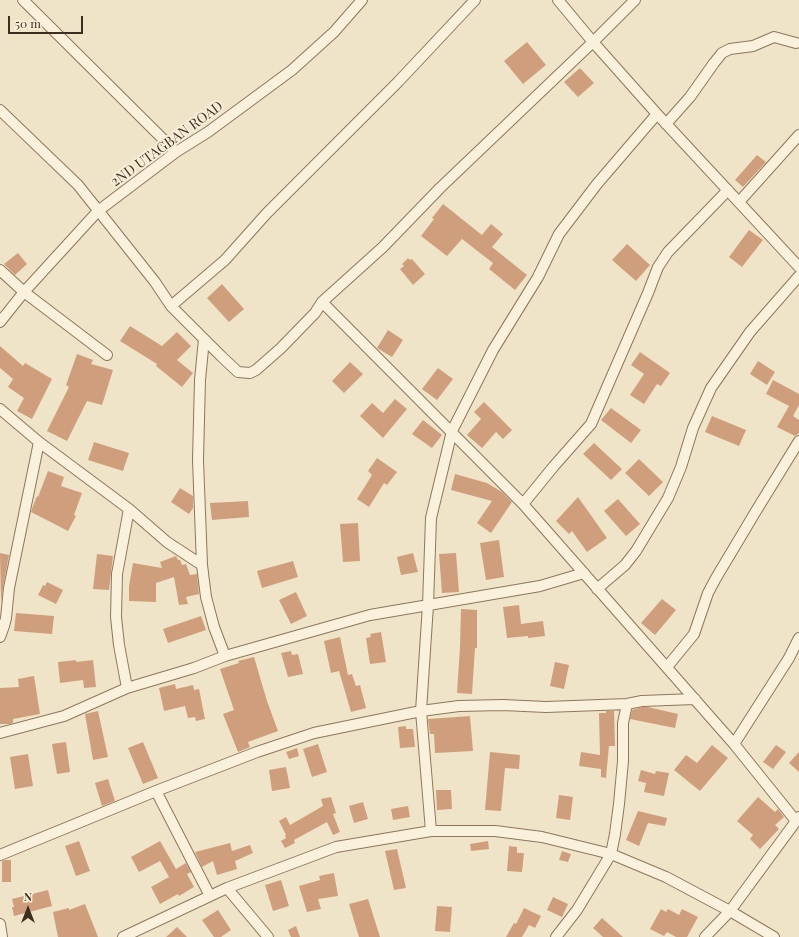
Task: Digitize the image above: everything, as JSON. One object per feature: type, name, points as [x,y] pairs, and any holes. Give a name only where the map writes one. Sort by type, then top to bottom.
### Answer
[{"type":"street","points":[[23,0],[176,152]]},
{"type":"street","name":"2ND UTAGBAN ROAD","points":[[0,322],[24,292],[98,211],[176,152],[208,132],[292,70],[334,32],[362,0]]},
{"type":"street","points":[[171,306],[225,260],[267,213],[398,82],[476,0]]},
{"type":"street","points":[[558,0],[666,124],[799,267]]},
{"type":"street","points":[[0,110],[78,186],[155,282],[171,306],[238,372],[250,373],[256,370],[281,348],[315,313],[322,302],[383,247],[440,188],[635,0]]},
{"type":"street","points":[[666,124],[690,97],[722,53],[730,49],[753,46],[774,37],[796,43]]},
{"type":"street","points":[[431,831],[421,711],[428,605],[431,518],[452,431],[493,350],[538,277],[559,234],[597,184],[657,114]]},
{"type":"street","points":[[739,202],[799,135]]},
{"type":"street","points":[[524,504],[554,466],[591,424],[658,267],[668,252],[728,190]]},
{"type":"street","points":[[0,270],[24,292],[107,354]]},
{"type":"street","points":[[597,589],[629,561],[668,498],[681,467],[693,428],[711,388],[750,332],[799,276]]},
{"type":"street","points":[[322,302],[524,504],[798,819],[730,911],[705,937]]},
{"type":"street","points":[[204,339],[200,380],[198,460],[202,565],[206,597],[214,627],[225,656]]},
{"type":"street","points":[[0,409],[39,442],[129,509],[167,542],[202,565]]},
{"type":"street","points":[[0,637],[8,606],[9,588],[39,442]]},
{"type":"street","points":[[667,667],[694,634],[708,593],[716,578],[799,442]]},
{"type":"street","points":[[127,688],[119,645],[116,617],[117,574],[129,509]]},
{"type":"street","points":[[0,733],[64,716],[127,688],[194,668],[225,656],[370,615],[540,586],[584,573]]},
{"type":"street","points":[[734,744],[789,658],[799,638]]},
{"type":"street","points":[[0,855],[156,791],[257,752],[314,733],[421,711],[459,706],[503,705],[546,707],[627,704],[642,701],[695,699]]},
{"type":"street","points":[[556,937],[577,910],[611,854],[619,804],[623,761],[623,723],[627,704]]},
{"type":"street","points":[[156,791],[210,896]]},
{"type":"street","points":[[123,937],[227,888],[336,847],[431,831],[495,831],[542,837],[611,854],[666,877],[730,911],[774,937]]},
{"type":"street","points":[[227,888],[268,937]]},
{"type":"street","points":[[0,924],[2,937]]},
{"type":"building","points":[[527,42],[546,65],[523,84],[504,61]]},
{"type":"building","points":[[580,68],[594,83],[578,97],[564,82]]},
{"type":"building","points":[[757,155],[766,162],[743,187],[735,180]]},
{"type":"building","points":[[443,204],[482,235],[491,224],[503,234],[492,247],[527,275],[515,290],[489,269],[493,263],[462,239],[447,256],[421,236]]},
{"type":"building","points":[[749,230],[763,240],[742,267],[729,257]]},
{"type":"building","points":[[627,244],[650,265],[636,281],[612,260]]},
{"type":"building","points":[[18,253],[27,264],[15,275],[4,264]]},
{"type":"building","points":[[408,258],[410,260],[412,259],[425,274],[413,285],[400,269],[404,266],[402,264]]},
{"type":"building","points":[[222,284],[244,309],[229,322],[207,298]]},
{"type":"building","points":[[130,326],[162,346],[177,332],[191,346],[177,360],[193,373],[182,387],[156,366],[157,364],[120,341]]},
{"type":"building","points":[[388,330],[403,340],[392,357],[377,348]]},
{"type":"building","points":[[0,346],[23,366],[25,363],[52,379],[32,419],[17,411],[24,398],[8,387],[13,379],[0,368]]},
{"type":"building","points":[[640,352],[670,373],[661,386],[657,384],[644,404],[630,395],[644,374],[631,365]]},
{"type":"building","points":[[77,354],[93,360],[91,364],[113,370],[102,405],[87,401],[67,441],[47,431],[69,387],[66,385]]},
{"type":"building","points":[[758,361],[775,372],[767,385],[750,374]]},
{"type":"building","points":[[350,362],[363,374],[344,393],[332,381]]},
{"type":"building","points":[[438,368],[453,379],[437,400],[422,389]]},
{"type":"building","points":[[773,380],[799,394],[799,405],[793,416],[799,420],[799,433],[795,436],[777,427],[789,406],[766,394]]},
{"type":"building","points":[[395,399],[407,409],[383,438],[360,416],[372,403],[383,413]]},
{"type":"building","points":[[484,402],[512,430],[503,439],[496,432],[482,448],[467,435],[481,419],[474,412]]},
{"type":"building","points":[[611,408],[641,430],[631,443],[601,420]]},
{"type":"building","points":[[712,416],[746,430],[739,446],[705,432]]},
{"type":"building","points":[[423,420],[442,435],[432,448],[412,434]]},
{"type":"building","points":[[94,442],[129,453],[123,471],[88,460]]},
{"type":"building","points":[[594,443],[622,469],[611,480],[583,454]]},
{"type":"building","points":[[377,458],[397,472],[387,485],[384,483],[369,507],[357,499],[372,475],[368,471]]},
{"type":"building","points":[[639,459],[663,482],[649,496],[625,473]]},
{"type":"building","points":[[48,471],[64,477],[61,486],[82,493],[74,515],[76,516],[68,531],[31,512]]},
{"type":"building","points":[[455,474],[487,483],[502,492],[512,502],[491,533],[477,523],[492,501],[451,490]]},
{"type":"building","points":[[180,488],[193,496],[193,508],[189,514],[171,502]]},
{"type":"building","points":[[578,497],[607,538],[587,552],[572,531],[569,534],[556,521]]},
{"type":"building","points":[[618,499],[640,524],[626,536],[604,511]]},
{"type":"building","points":[[248,501],[249,517],[212,520],[210,503]]},
{"type":"building","points":[[358,523],[360,561],[343,562],[340,524]]},
{"type":"building","points":[[499,540],[504,577],[486,580],[480,543]]},
{"type":"building","points":[[0,553],[9,555],[1,603]]},
{"type":"building","points":[[413,553],[418,572],[401,575],[397,557]]},
{"type":"building","points":[[456,553],[459,592],[442,593],[439,554]]},
{"type":"building","points":[[97,554],[113,556],[109,590],[93,589]]},
{"type":"building","points":[[176,556],[182,565],[186,564],[190,575],[197,574],[199,594],[186,597],[188,604],[179,605],[174,577],[156,583],[156,602],[129,601],[129,586],[133,563],[162,568],[160,562]]},
{"type":"building","points":[[293,561],[298,577],[262,588],[257,571]]},
{"type":"building","points":[[47,582],[63,590],[56,604],[38,595],[43,585],[45,586]]},
{"type":"building","points":[[296,592],[307,616],[291,624],[279,600]]},
{"type":"building","points":[[662,599],[676,610],[655,635],[641,623]]},
{"type":"building","points":[[519,605],[521,624],[543,621],[545,636],[507,638],[503,607]]},
{"type":"building","points":[[461,609],[477,610],[477,648],[475,648],[472,694],[457,693]]},
{"type":"building","points":[[16,613],[54,616],[52,634],[14,631]]},
{"type":"building","points":[[201,616],[206,630],[168,643],[163,629]]},
{"type":"building","points":[[381,632],[386,662],[370,664],[366,638],[371,637],[370,634]]},
{"type":"building","points":[[340,637],[348,675],[352,674],[356,686],[360,685],[366,708],[351,712],[339,671],[331,673],[324,641]]},
{"type":"building","points":[[291,651],[292,655],[298,654],[303,674],[288,677],[281,653]]},
{"type":"building","points":[[254,657],[267,701],[278,731],[248,742],[250,747],[238,752],[223,714],[234,710],[220,669],[239,663],[238,661]]},
{"type":"building","points":[[76,660],[76,662],[93,660],[96,687],[84,688],[83,680],[60,683],[58,662]]},
{"type":"building","points":[[555,662],[569,665],[564,689],[550,686]]},
{"type":"building","points":[[34,676],[40,714],[13,719],[13,723],[10,724],[0,724],[0,688],[19,687],[18,679]]},
{"type":"building","points":[[175,684],[176,689],[193,685],[194,690],[199,689],[205,719],[196,721],[195,717],[188,718],[185,706],[164,711],[159,688]]},
{"type":"building","points":[[643,707],[678,714],[675,728],[630,719],[632,710]]},
{"type":"building","points":[[98,711],[108,757],[93,760],[85,714]]},
{"type":"building","points":[[606,711],[614,711],[615,746],[609,746],[606,778],[601,777],[601,769],[579,766],[581,752],[600,755],[599,713],[606,713]]},
{"type":"building","points":[[470,716],[473,751],[435,753],[434,734],[430,734],[428,719]]},
{"type":"building","points":[[406,726],[406,729],[413,729],[415,747],[400,748],[398,727]]},
{"type":"building","points":[[66,742],[70,772],[57,774],[52,744]]},
{"type":"building","points":[[143,742],[158,778],[143,784],[128,748]]},
{"type":"building","points":[[318,744],[327,772],[312,777],[303,749]]},
{"type":"building","points":[[712,745],[728,758],[700,791],[674,770],[686,755],[697,763]]},
{"type":"building","points":[[776,745],[786,752],[773,769],[763,762]]},
{"type":"building","points":[[297,748],[299,756],[289,759],[286,752]]},
{"type":"building","points":[[490,752],[520,755],[519,769],[505,768],[501,811],[485,810]]},
{"type":"building","points":[[799,752],[799,772],[789,763]]},
{"type":"building","points":[[28,754],[33,786],[15,789],[10,757]]},
{"type":"building","points":[[286,767],[290,788],[272,791],[269,770]]},
{"type":"building","points":[[641,770],[655,774],[656,771],[669,773],[664,796],[644,792],[646,783],[638,781]]},
{"type":"building","points":[[108,779],[115,801],[102,806],[95,783]]},
{"type":"building","points":[[436,790],[451,790],[452,809],[437,810]]},
{"type":"building","points":[[559,795],[573,797],[570,820],[556,818]]},
{"type":"building","points":[[331,797],[336,813],[333,814],[340,832],[333,835],[327,822],[294,840],[295,843],[285,848],[281,841],[286,838],[286,835],[279,821],[286,817],[290,825],[323,806],[321,799]]},
{"type":"building","points":[[758,797],[775,812],[778,809],[784,817],[775,825],[779,829],[760,849],[750,839],[753,835],[737,821]]},
{"type":"building","points":[[363,802],[368,819],[354,823],[349,806]]},
{"type":"building","points":[[408,806],[410,817],[393,820],[391,809]]},
{"type":"building","points":[[638,811],[667,818],[665,826],[648,823],[639,846],[626,840]]},
{"type":"building","points":[[79,841],[90,871],[76,876],[65,846]]},
{"type":"building","points":[[160,841],[176,869],[186,863],[191,872],[187,874],[194,887],[179,896],[178,894],[160,904],[151,887],[169,877],[160,861],[139,872],[131,857]]},
{"type":"building","points":[[488,841],[489,849],[471,851],[470,844]]},
{"type":"building","points":[[230,843],[232,851],[250,845],[253,853],[235,861],[237,869],[217,875],[213,861],[202,867],[195,852]]},
{"type":"building","points":[[509,846],[517,847],[517,853],[524,853],[522,872],[507,871]]},
{"type":"building","points":[[397,849],[406,888],[394,890],[385,851]]},
{"type":"building","points":[[562,851],[571,854],[568,862],[559,860]]},
{"type":"building","points":[[11,860],[11,882],[2,882],[2,861]]},
{"type":"building","points":[[334,873],[338,896],[318,899],[321,909],[307,912],[299,886],[320,880],[319,876]]},
{"type":"building","points":[[281,880],[289,906],[273,911],[265,885]]},
{"type":"building","points":[[48,890],[52,906],[14,916],[12,899]]},
{"type":"building","points":[[553,897],[568,904],[562,917],[547,910]]},
{"type":"building","points":[[368,899],[380,937],[359,937],[349,904]]},
{"type":"building","points":[[85,904],[98,937],[58,937],[53,912],[69,908],[69,910]]},
{"type":"building","points":[[437,906],[452,907],[450,932],[435,931]]},
{"type":"building","points":[[524,908],[541,916],[535,928],[529,925],[522,937],[506,937],[514,923],[516,924]]},
{"type":"building","points":[[661,909],[666,912],[668,909],[679,915],[682,909],[698,917],[687,937],[676,937],[667,932],[664,936],[650,929]]},
{"type":"building","points":[[218,910],[231,930],[221,937],[214,937],[202,920]]},
{"type":"building","points":[[602,918],[623,937],[603,937],[593,928]]},
{"type":"building","points":[[296,926],[300,937],[291,937],[288,930]]},
{"type":"building","points":[[177,927],[187,937],[166,937]]}]
